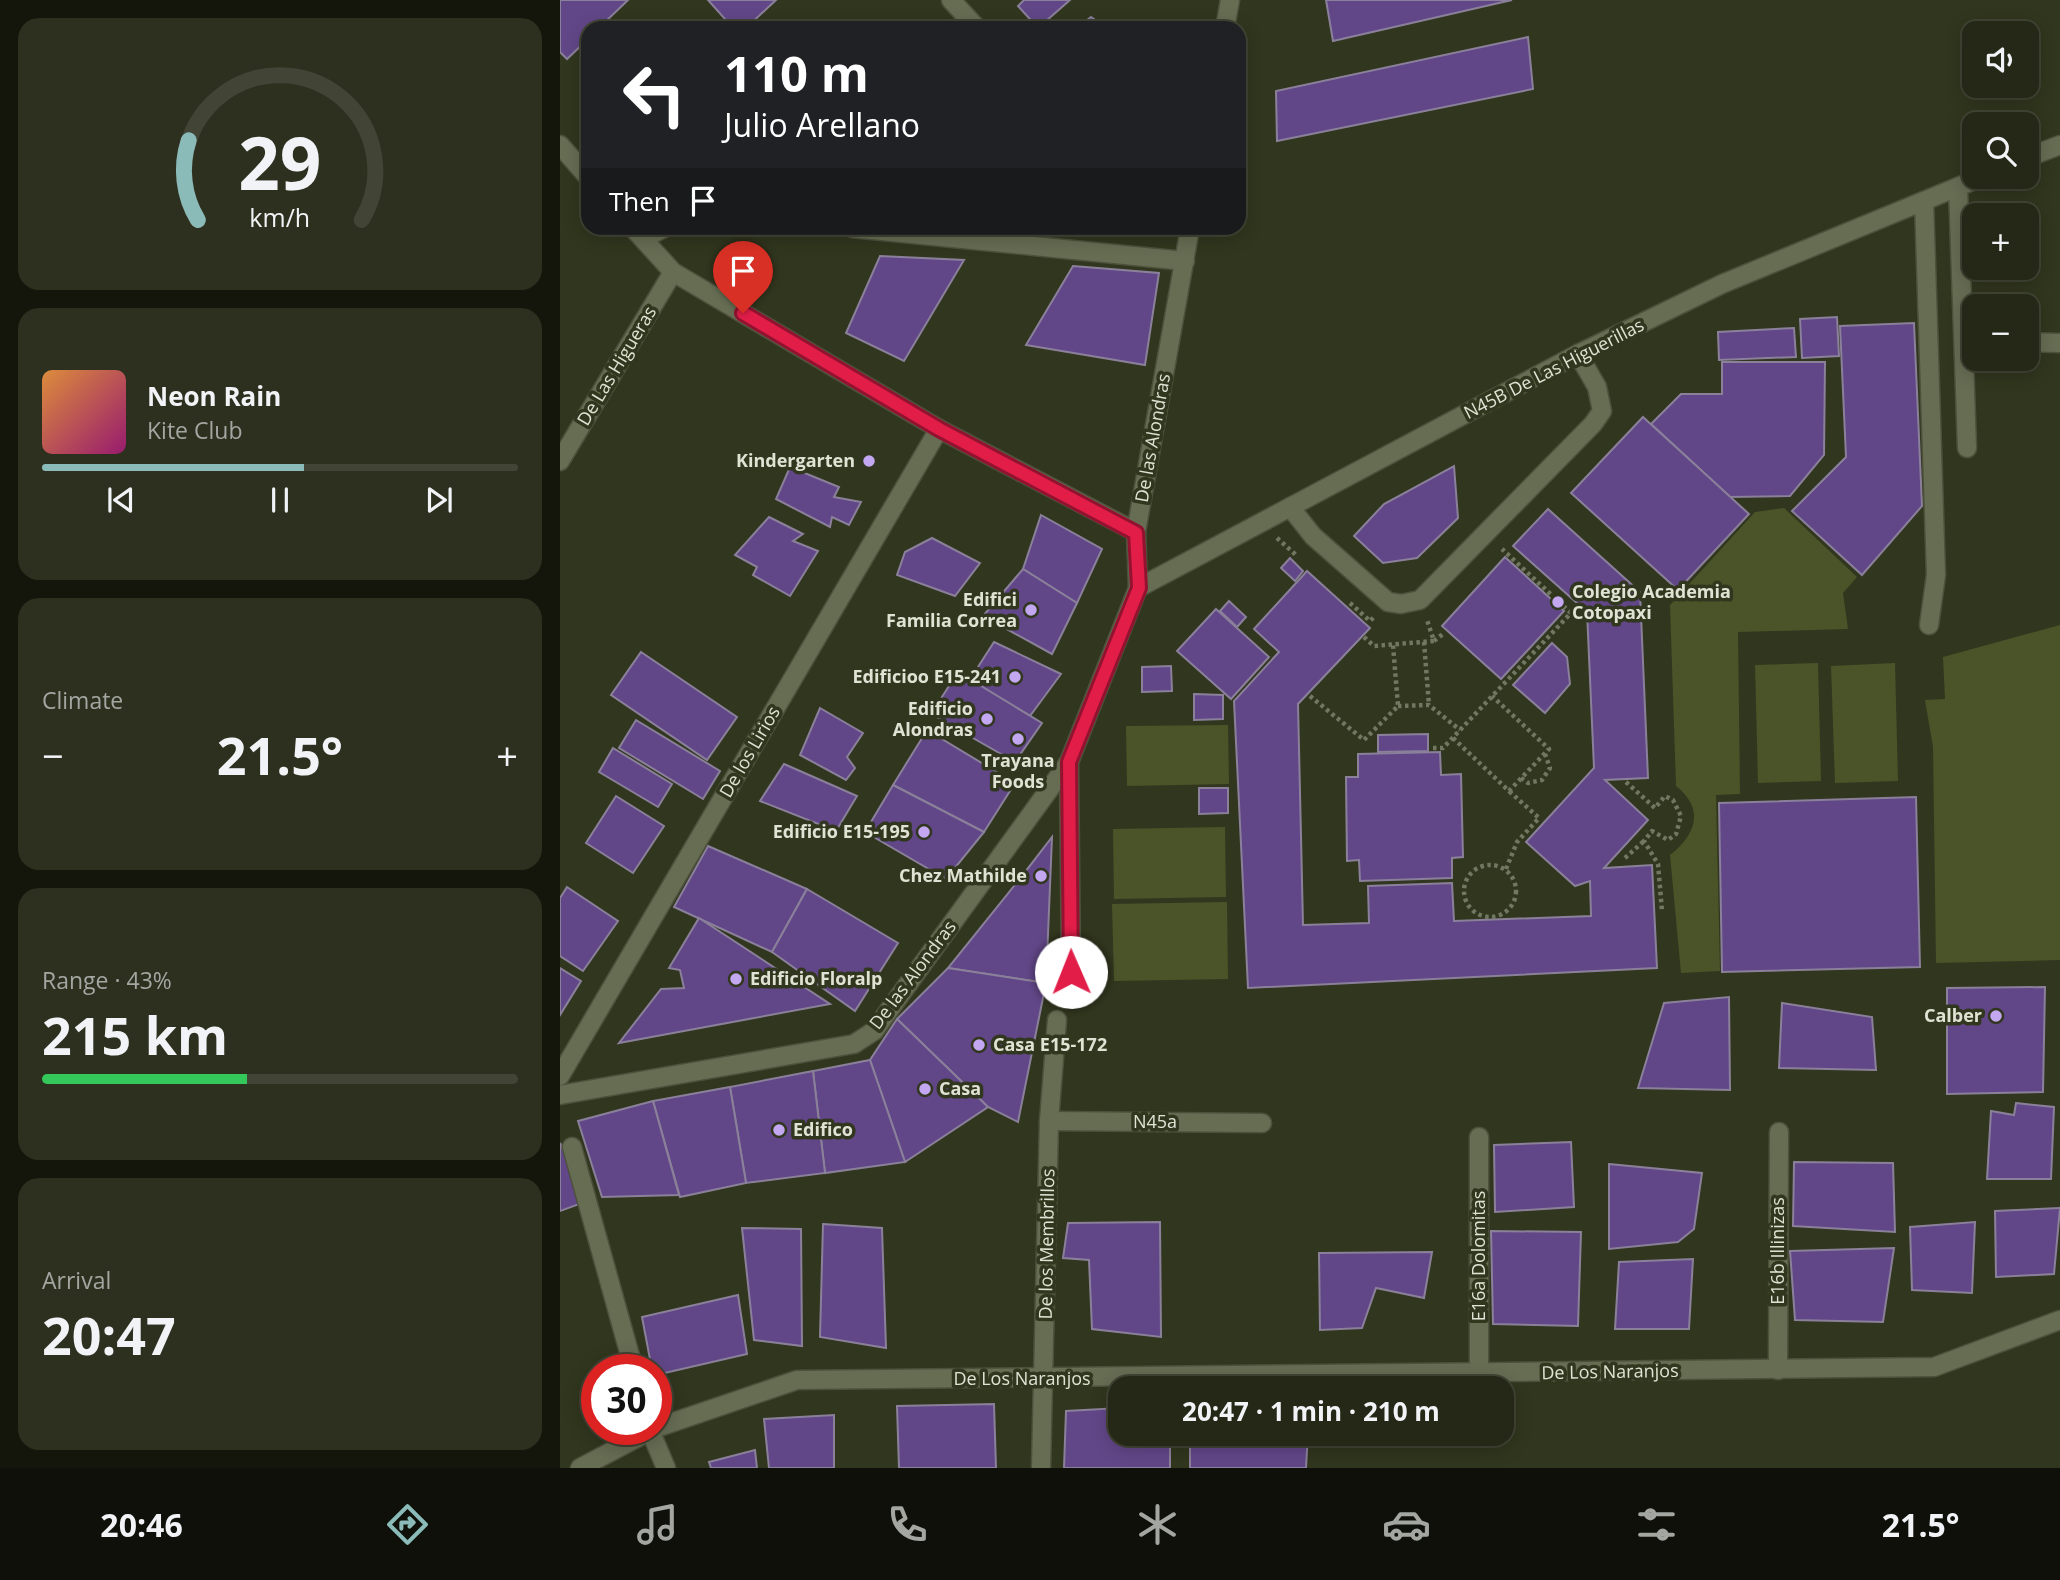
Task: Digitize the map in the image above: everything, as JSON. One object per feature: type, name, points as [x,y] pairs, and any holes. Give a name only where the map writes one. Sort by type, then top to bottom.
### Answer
[{"type":"street","points":[[951,0],[970,21]]},
{"type":"street","points":[[1226,21],[1230,0]]},
{"type":"street","points":[[560,145],[581,169]]},
{"type":"street","points":[[2039,153],[2060,145]]},
{"type":"street","name":"N45B De Las Higuerillas","points":[[1139,588],[1578,354],[1722,284],[1962,185]]},
{"type":"street","points":[[1958,187],[1966,294]]},
{"type":"street","points":[[1924,201],[1937,575],[1929,625]]},
{"type":"street","points":[[640,235],[673,272],[939,429],[1136,533]]},
{"type":"street","points":[[923,235],[1185,261]]},
{"type":"street","name":"De las Alondras","points":[[560,1095],[854,1044],[874,1031],[1069,762],[1139,588],[1136,533],[1187,235]]},
{"type":"street","name":"De Las Higueras","points":[[560,461],[673,272]]},
{"type":"street","points":[[2039,342],[2060,343]]},
{"type":"street","points":[[1290,507],[1313,536],[1388,602],[1401,604],[1420,600],[1593,424],[1602,411],[1597,387],[1578,354]]},
{"type":"street","points":[[1967,448],[1968,371]]},
{"type":"street","name":"De los Lirios","points":[[560,1076],[939,429]]},
{"type":"street","name":"De las Alondras","points":[[1069,762],[1071,972]]},
{"type":"street","name":"De los Membrillos","points":[[1041,1468],[1049,1121],[1057,1020]]},
{"type":"street","name":"N45a","points":[[1049,1121],[1262,1123]]},
{"type":"street","name":"E16b Illinizas","points":[[1777,1370],[1779,1132]]},
{"type":"street","name":"E16a Dolomitas","points":[[1479,1137],[1479,1374]]},
{"type":"street","points":[[572,1147],[630,1354]]},
{"type":"street","name":"De Los Naranjos","points":[[672,1422],[797,1380],[1934,1367],[2060,1320]]},
{"type":"street","name":"De Los Naranjos","points":[[580,1468],[622,1445]]},
{"type":"street","points":[[658,1445],[666,1468]]},
{"type":"path","points":[[1433,748],[1443,748],[1571,613],[1486,534]]},
{"type":"path","points":[[1434,641],[1444,633]]},
{"type":"path","points":[[1424,642],[1429,705]]},
{"type":"path","points":[[1393,645],[1398,706]]},
{"type":"path","points":[[1310,696],[1364,740],[1398,706],[1429,705],[1460,730]]},
{"type":"path","points":[[1492,696],[1549,749],[1509,791]]},
{"type":"path","points":[[1453,738],[1539,818],[1517,842],[1506,869]]},
{"type":"path","points":[[1521,778],[1528,783],[1542,780],[1550,768],[1545,754]]},
{"type":"path","points":[[1625,858],[1652,831],[1668,839],[1681,826],[1681,816],[1673,800],[1665,796],[1655,807],[1626,782]]},
{"type":"path","points":[[1644,841],[1658,864],[1662,911]]},
{"type":"path","points":[[1490,864],[1506,869],[1516,882],[1516,899],[1506,912],[1490,918],[1474,913],[1464,899],[1464,883],[1474,869],[1490,864]]},
{"type":"green space","points":[[1784,508],[1857,577],[1843,593],[1848,629],[1738,632],[1740,794],[1716,795],[1720,971],[1681,973],[1670,855],[1691,831],[1694,813],[1685,795],[1676,786],[1670,605],[1755,512]]},
{"type":"green space","points":[[2060,625],[2060,960],[1936,963],[1933,747],[1925,700],[1945,699],[1943,657]]},
{"type":"green space","points":[[1818,663],[1821,781],[1758,783],[1755,665]]},
{"type":"green space","points":[[1895,663],[1898,781],[1835,783],[1831,666]]},
{"type":"green space","points":[[1228,725],[1229,784],[1127,786],[1126,726]]},
{"type":"green space","points":[[1225,827],[1226,897],[1114,899],[1113,829]]},
{"type":"green space","points":[[1227,902],[1228,979],[1114,981],[1112,904]]},
{"type":"building","points":[[560,0],[628,0],[606,21],[581,21],[581,46],[567,59],[560,52]]},
{"type":"building","points":[[708,0],[776,0],[754,21],[727,21]]},
{"type":"building","points":[[1024,0],[1070,0],[1046,21],[1032,21],[1018,6]]},
{"type":"building","points":[[1326,0],[1512,0],[1333,41]]},
{"type":"building","points":[[1528,37],[1533,89],[1277,141],[1276,91]]},
{"type":"building","points":[[880,256],[964,260],[904,361],[846,333]]},
{"type":"building","points":[[1073,266],[1159,273],[1145,365],[1026,345]]},
{"type":"building","points":[[1837,317],[1839,356],[1802,358],[1800,319]]},
{"type":"building","points":[[1914,323],[1922,506],[1862,575],[1792,511],[1846,457],[1840,326]]},
{"type":"building","points":[[1794,328],[1796,357],[1719,360],[1718,332]]},
{"type":"building","points":[[1722,362],[1825,362],[1824,455],[1790,496],[1730,497],[1651,424],[1681,394],[1722,394]]},
{"type":"building","points":[[1643,417],[1749,514],[1678,590],[1571,493]]},
{"type":"building","points":[[1454,466],[1458,518],[1417,558],[1383,563],[1354,536],[1384,504]]},
{"type":"building","points":[[790,467],[839,487],[834,497],[861,502],[849,525],[832,517],[830,527],[776,499]]},
{"type":"building","points":[[1548,509],[1640,592],[1648,778],[1605,780],[1648,820],[1604,868],[1652,865],[1657,968],[1248,988],[1234,701],[1279,652],[1254,629],[1307,571],[1370,628],[1298,704],[1303,925],[1369,923],[1368,886],[1452,883],[1454,921],[1591,916],[1590,881],[1575,886],[1526,842],[1594,768],[1587,612],[1513,546]]},
{"type":"building","points":[[1041,515],[1102,549],[1077,603],[1023,569]]},
{"type":"building","points":[[769,517],[803,534],[793,541],[818,551],[790,596],[753,575],[757,567],[735,555]]},
{"type":"building","points":[[932,538],[980,563],[955,596],[897,575],[905,552]]},
{"type":"building","points":[[1505,557],[1564,611],[1501,679],[1442,626]]},
{"type":"building","points":[[1290,558],[1303,571],[1295,581],[1281,568]]},
{"type":"building","name":"Edifici Familia Correa","points":[[1023,569],[1077,603],[1052,654],[983,616]]},
{"type":"building","points":[[1229,601],[1246,617],[1237,627],[1220,611]]},
{"type":"building","points":[[1216,609],[1269,657],[1231,699],[1177,651]]},
{"type":"building","name":"Edificioo E15-241","points":[[994,642],[1061,674],[1030,716],[969,681]]},
{"type":"building","points":[[1552,643],[1567,657],[1570,684],[1545,713],[1513,685]]},
{"type":"building","points":[[641,652],[737,717],[707,760],[611,695]]},
{"type":"building","points":[[1171,666],[1172,691],[1142,692],[1142,667]]},
{"type":"building","name":"Edificio Alondras","points":[[958,672],[1042,723],[1015,762],[931,714]]},
{"type":"building","points":[[1194,694],[1223,695],[1223,719],[1194,720]]},
{"type":"building","points":[[820,708],[863,733],[847,757],[855,768],[846,780],[800,755]]},
{"type":"building","points":[[636,720],[720,771],[703,799],[619,748]]},
{"type":"building","points":[[927,730],[1015,783],[984,832],[893,785]]},
{"type":"building","points":[[1428,734],[1428,751],[1378,752],[1378,735]]},
{"type":"building","points":[[613,748],[672,784],[658,807],[599,772]]},
{"type":"building","points":[[1440,752],[1441,775],[1461,774],[1463,857],[1452,858],[1452,878],[1360,881],[1359,860],[1347,861],[1346,777],[1358,777],[1358,754]]},
{"type":"building","points":[[784,764],[857,796],[836,831],[760,801]]},
{"type":"building","name":"Edificio E15-195","points":[[893,785],[984,832],[946,879],[865,832]]},
{"type":"building","points":[[1199,788],[1228,788],[1228,813],[1199,814]]},
{"type":"building","points":[[616,796],[664,826],[633,873],[586,843]]},
{"type":"building","points":[[1916,797],[1920,967],[1722,972],[1719,803]]},
{"type":"building","points":[[1052,837],[1046,983],[948,968],[1022,876]]},
{"type":"building","points":[[708,846],[807,889],[772,952],[674,907]]},
{"type":"building","points":[[567,887],[618,921],[583,971],[560,956],[560,898]]},
{"type":"building","points":[[807,889],[898,943],[855,1011],[772,952]]},
{"type":"building","name":"Edificio Floralp","points":[[699,918],[830,1004],[619,1043],[661,989],[684,988],[680,970],[669,968]]},
{"type":"building","points":[[560,968],[581,981],[560,1015]]},
{"type":"building","name":"Casa E15-172","points":[[948,968],[1046,983],[1018,1122],[988,1107],[897,1019]]},
{"type":"building","name":"Calber","points":[[2045,987],[2043,1092],[1947,1094],[1947,988]]},
{"type":"building","points":[[1729,997],[1730,1090],[1638,1088],[1664,1003]]},
{"type":"building","points":[[1782,1003],[1872,1017],[1876,1070],[1779,1068]]},
{"type":"building","name":"Casa","points":[[897,1019],[988,1107],[905,1162],[870,1060]]},
{"type":"building","points":[[870,1060],[905,1162],[825,1173],[813,1071]]},
{"type":"building","name":"Edifico","points":[[813,1071],[825,1173],[746,1183],[730,1087]]},
{"type":"building","points":[[730,1087],[746,1183],[680,1197],[653,1101]]},
{"type":"building","points":[[653,1101],[679,1195],[602,1197],[578,1121]]},
{"type":"building","points":[[2016,1103],[2054,1107],[2051,1179],[1987,1179],[1991,1111],[2014,1115]]},
{"type":"building","points":[[1571,1142],[1574,1207],[1495,1212],[1494,1145]]},
{"type":"building","points":[[560,1143],[585,1202],[560,1211]]},
{"type":"building","points":[[1794,1162],[1893,1163],[1895,1232],[1793,1226]]},
{"type":"building","points":[[1609,1164],[1702,1173],[1694,1229],[1678,1242],[1609,1249]]},
{"type":"building","points":[[2060,1208],[2054,1274],[1996,1277],[1995,1211]]},
{"type":"building","points":[[1160,1222],[1161,1337],[1092,1329],[1089,1260],[1063,1258],[1068,1223]]},
{"type":"building","points":[[1975,1222],[1972,1293],[1912,1290],[1910,1227]]},
{"type":"building","points":[[823,1224],[882,1228],[886,1348],[820,1337]]},
{"type":"building","points":[[742,1228],[801,1229],[802,1346],[754,1340]]},
{"type":"building","points":[[1491,1231],[1581,1232],[1578,1326],[1493,1324]]},
{"type":"building","points":[[1894,1248],[1883,1322],[1795,1320],[1790,1251]]},
{"type":"building","points":[[1432,1252],[1424,1298],[1376,1288],[1362,1328],[1320,1330],[1319,1253]]},
{"type":"building","points":[[1693,1259],[1689,1329],[1615,1329],[1619,1262]]},
{"type":"building","points":[[738,1295],[747,1354],[672,1371],[672,1354],[649,1354],[642,1317]]},
{"type":"building","points":[[994,1404],[996,1468],[899,1468],[897,1406]]},
{"type":"building","points":[[1108,1409],[1108,1446],[1170,1446],[1170,1468],[1064,1468],[1066,1411]]},
{"type":"building","points":[[834,1415],[834,1468],[769,1468],[764,1419]]},
{"type":"building","points":[[1190,1446],[1307,1446],[1306,1468],[1190,1468]]},
{"type":"building","points":[[755,1450],[757,1468],[711,1468],[709,1462]]},
{"type":"place","name":"Kindergarten","points":[[869,461]]},
{"type":"place","name":"Colegio Academia Cotopaxi","points":[[1558,602]]},
{"type":"place","name":"Edifici Familia Correa","points":[[1031,610]]},
{"type":"place","name":"Edificioo E15-241","points":[[1015,677]]},
{"type":"place","name":"Edificio Alondras","points":[[987,719]]},
{"type":"place","name":"Trayana Foods","points":[[1018,739]]},
{"type":"place","name":"Edificio E15-195","points":[[924,832]]},
{"type":"place","name":"Chez Mathilde","points":[[1041,876]]},
{"type":"place","name":"Edificio Floralp","points":[[736,979]]},
{"type":"place","name":"Calber","points":[[1996,1016]]},
{"type":"place","name":"Casa E15-172","points":[[979,1045]]},
{"type":"place","name":"Casa","points":[[925,1089]]},
{"type":"place","name":"Edifico","points":[[779,1130]]},
{"type":"route","points":[[743,313],[939,429],[1136,533],[1139,588],[1069,762],[1071,972]]}]
